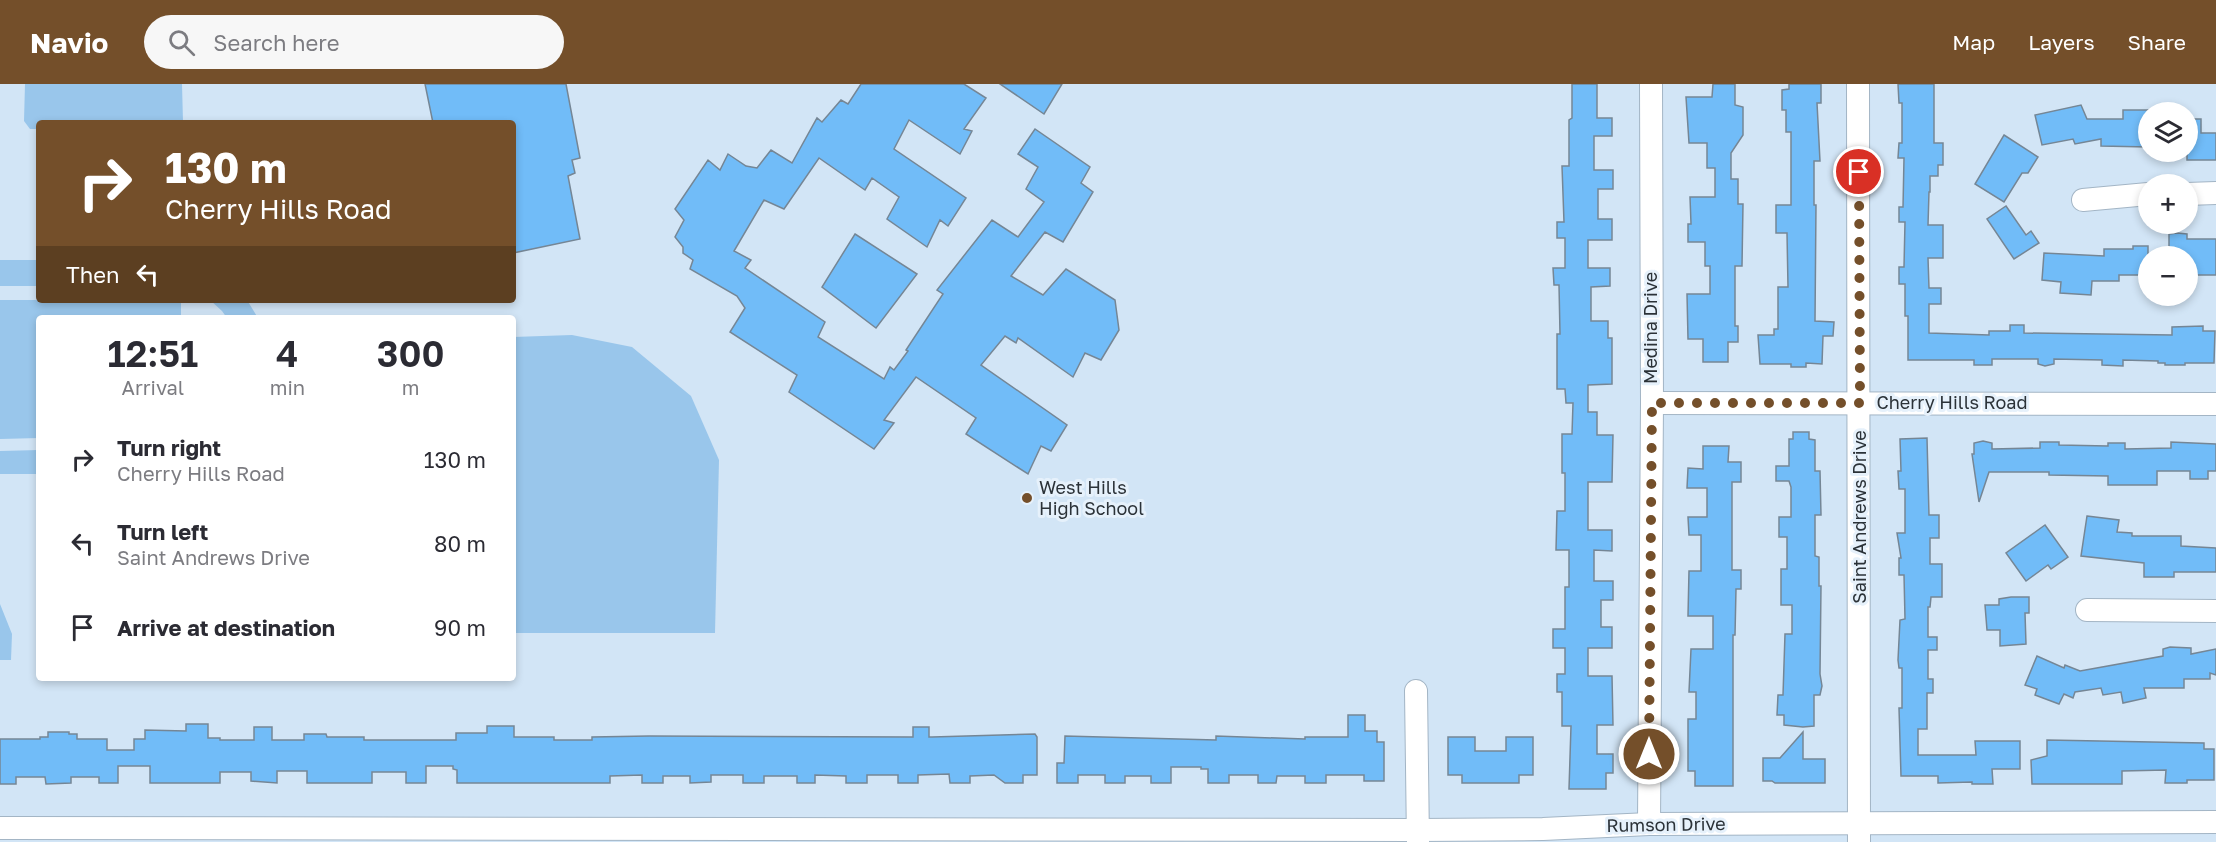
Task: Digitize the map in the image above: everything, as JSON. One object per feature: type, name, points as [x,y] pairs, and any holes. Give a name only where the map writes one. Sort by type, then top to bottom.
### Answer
[{"type":"street","name":"Medina Drive","points":[[1649,824],[1652,403],[1651,84]]},
{"type":"street","name":"Saint Andrews Drive","points":[[1858,84],[1859,833]]},
{"type":"street","points":[[2198,194],[2216,193]]},
{"type":"street","points":[[2083,200],[2138,195]]},
{"type":"street","name":"Cherry Hills Road","points":[[1652,403],[2216,404]]},
{"type":"street","points":[[2086,610],[2216,611]]},
{"type":"street","points":[[1416,691],[1419,836]]},
{"type":"street","name":"Rumson Drive","points":[[0,828],[628,835],[1419,836],[1649,824],[1859,833],[2059,833],[2216,822]]},
{"type":"shaded area","points":[[25,84],[182,84],[183,120],[36,120],[36,129],[30,129],[24,121]]},
{"type":"shaded area","points":[[0,260],[36,260],[36,286],[0,286]]},
{"type":"shaded area","points":[[0,300],[36,300],[36,303],[181,303],[181,315],[36,315],[36,438],[0,439]]},
{"type":"shaded area","points":[[213,303],[249,303],[256,315],[225,315]]},
{"type":"shaded area","points":[[572,335],[632,347],[691,396],[719,460],[715,633],[516,633],[516,337]]},
{"type":"shaded area","points":[[36,450],[36,474],[0,474],[0,451]]},
{"type":"shaded area","points":[[0,604],[12,634],[11,660],[0,660]]},
{"type":"building","points":[[425,84],[566,84],[580,158],[572,160],[575,173],[568,176],[580,239],[516,252],[516,120],[432,120]]},
{"type":"building","points":[[861,84],[964,84],[986,98],[964,129],[972,131],[960,154],[909,120],[894,149],[966,198],[948,226],[940,220],[927,247],[887,219],[899,197],[872,178],[865,190],[819,158],[784,209],[764,200],[734,251],[751,260],[745,268],[825,322],[818,337],[884,379],[890,367],[894,370],[908,351],[906,350],[943,294],[937,290],[992,220],[1018,237],[1044,202],[1026,189],[1038,167],[1018,154],[1035,129],[1090,167],[1081,183],[1093,192],[1063,242],[1045,232],[1011,276],[1043,295],[1066,269],[1115,300],[1119,330],[1101,360],[1085,353],[1073,377],[1018,338],[1016,343],[1005,336],[981,365],[1067,425],[1051,451],[1041,446],[1028,474],[966,434],[976,418],[916,377],[884,420],[894,423],[874,449],[789,392],[797,375],[730,332],[745,308],[737,296],[690,269],[693,260],[683,253],[683,247],[675,237],[684,220],[675,209],[708,160],[720,170],[728,154],[746,166],[757,168],[771,150],[792,163],[817,118],[822,122],[841,100],[848,104]]},
{"type":"building","points":[[1000,84],[1062,84],[1044,114]]},
{"type":"building","points":[[1572,84],[1597,84],[1597,118],[1612,118],[1612,136],[1594,136],[1594,170],[1613,170],[1613,189],[1598,189],[1598,219],[1612,219],[1612,240],[1588,240],[1588,268],[1610,268],[1610,286],[1591,287],[1591,321],[1608,321],[1608,338],[1612,338],[1612,384],[1588,385],[1588,412],[1597,412],[1597,435],[1613,435],[1612,482],[1588,482],[1588,530],[1612,530],[1612,551],[1594,550],[1594,581],[1613,581],[1613,600],[1601,600],[1601,627],[1612,627],[1612,648],[1588,648],[1588,676],[1612,676],[1613,725],[1597,725],[1597,754],[1613,754],[1613,773],[1606,773],[1606,789],[1569,789],[1571,726],[1562,726],[1562,692],[1557,692],[1557,674],[1565,674],[1565,648],[1553,648],[1553,629],[1565,629],[1565,587],[1569,587],[1569,550],[1556,550],[1557,511],[1565,511],[1562,434],[1572,434],[1573,403],[1566,403],[1565,389],[1557,389],[1557,334],[1560,334],[1559,285],[1554,285],[1553,268],[1565,268],[1565,238],[1557,238],[1557,222],[1564,222],[1562,166],[1569,166]]},
{"type":"building","points":[[1713,84],[1735,84],[1735,105],[1743,107],[1743,135],[1731,153],[1731,179],[1738,179],[1738,204],[1743,204],[1742,266],[1735,266],[1735,326],[1738,326],[1738,342],[1728,342],[1728,362],[1703,362],[1703,339],[1688,339],[1687,294],[1710,294],[1710,266],[1705,266],[1705,242],[1688,242],[1688,224],[1691,224],[1690,197],[1715,197],[1715,168],[1707,168],[1707,143],[1689,143],[1686,97],[1712,97]]},
{"type":"building","points":[[1789,84],[1821,84],[1821,103],[1817,103],[1820,161],[1814,161],[1815,321],[1834,322],[1833,336],[1823,336],[1822,364],[1806,363],[1806,367],[1791,367],[1791,364],[1760,364],[1758,335],[1774,335],[1774,329],[1778,329],[1778,287],[1788,287],[1787,233],[1776,233],[1776,205],[1791,205],[1791,132],[1786,132],[1786,110],[1782,110],[1782,90],[1789,89]]},
{"type":"building","points":[[1898,84],[1934,84],[1934,143],[1943,143],[1943,165],[1938,165],[1938,176],[1930,176],[1928,225],[1943,225],[1943,258],[1928,258],[1929,288],[1941,288],[1941,304],[1929,304],[1929,333],[1989,335],[1989,331],[2010,331],[2010,325],[2024,325],[2024,333],[2172,335],[2172,327],[2203,326],[2203,331],[2215,331],[2214,363],[2165,365],[2158,361],[2123,360],[2123,366],[2102,365],[2102,360],[2054,359],[2054,364],[2045,366],[2038,364],[2038,359],[1992,359],[1992,365],[1974,365],[1974,360],[1908,360],[1905,284],[1899,284],[1899,267],[1904,267],[1905,222],[1899,222],[1899,207],[1903,207],[1904,158],[1898,158],[1899,143],[1902,143],[1902,103],[1899,103]]},
{"type":"building","points":[[2081,105],[2087,119],[2123,119],[2123,110],[2138,110],[2138,147],[2101,146],[2101,139],[2075,144],[2073,139],[2042,145],[2035,115]]},
{"type":"building","points":[[2198,119],[2201,119],[2201,133],[2216,133],[2216,160],[2198,160]]},
{"type":"building","points":[[2004,135],[2038,157],[2028,173],[2022,173],[2004,202],[1975,184]]},
{"type":"building","points":[[2006,206],[2026,235],[2031,231],[2039,243],[2014,259],[1987,219]]},
{"type":"building","points":[[855,234],[917,274],[876,328],[822,287]]},
{"type":"building","points":[[2169,234],[2187,234],[2187,239],[2216,239],[2216,275],[2198,275],[2198,246],[2169,246]]},
{"type":"building","points":[[2133,246],[2138,246],[2138,275],[2119,275],[2119,281],[2092,281],[2091,295],[2060,293],[2061,282],[2042,280],[2044,253],[2104,256],[2104,249],[2133,249]]},
{"type":"building","points":[[1793,432],[1809,432],[1809,439],[1815,440],[1815,471],[1820,471],[1821,515],[1815,515],[1815,556],[1819,557],[1819,586],[1821,586],[1820,674],[1822,686],[1820,695],[1814,695],[1814,726],[1803,727],[1784,725],[1784,715],[1777,715],[1778,695],[1783,695],[1785,634],[1792,634],[1792,605],[1781,605],[1781,569],[1787,569],[1787,537],[1779,537],[1779,517],[1791,517],[1791,487],[1789,481],[1776,481],[1776,466],[1789,466],[1789,439],[1793,439]]},
{"type":"building","points":[[1927,438],[1929,515],[1939,515],[1939,538],[1930,538],[1930,564],[1942,564],[1942,597],[1931,597],[1930,607],[1928,607],[1928,637],[1937,637],[1937,650],[1928,650],[1928,679],[1933,679],[1933,693],[1927,693],[1927,729],[1918,729],[1918,755],[1976,755],[1975,741],[2020,741],[2020,769],[1992,769],[1993,784],[1938,783],[1938,776],[1901,776],[1899,708],[1902,708],[1902,668],[1899,668],[1898,660],[1900,620],[1905,619],[1904,575],[1899,575],[1899,558],[1901,558],[1897,533],[1905,533],[1905,489],[1899,489],[1900,439]]},
{"type":"building","points":[[1983,441],[1992,443],[1992,449],[2040,448],[2040,442],[2059,442],[2059,445],[2108,446],[2108,443],[2125,443],[2125,449],[2171,448],[2171,442],[2216,444],[2216,471],[2208,471],[2208,479],[2190,479],[2190,471],[2157,471],[2157,485],[2108,485],[2108,476],[2049,475],[2049,472],[1989,472],[1979,502],[1972,454],[1974,454],[1974,443]]},
{"type":"building","points":[[1703,446],[1729,446],[1728,462],[1741,462],[1741,482],[1732,482],[1732,570],[1741,570],[1741,589],[1736,589],[1735,635],[1733,635],[1733,786],[1695,786],[1695,771],[1688,771],[1688,719],[1696,719],[1696,692],[1689,692],[1691,649],[1713,649],[1713,616],[1688,616],[1689,571],[1701,571],[1701,535],[1689,535],[1688,517],[1707,517],[1707,488],[1687,488],[1688,468],[1703,469]]},
{"type":"building","points":[[2087,516],[2119,520],[2117,532],[2132,533],[2132,536],[2181,536],[2181,546],[2216,548],[2216,572],[2174,572],[2174,577],[2144,577],[2144,563],[2081,556]]},
{"type":"building","points":[[2045,525],[2068,557],[2051,569],[2048,565],[2026,581],[2006,553]]},
{"type":"building","points":[[2029,597],[2029,613],[2025,613],[2026,644],[2000,646],[2000,630],[1987,630],[1985,605],[1999,605],[1999,599]]},
{"type":"building","points":[[2191,648],[2191,654],[2216,649],[2216,675],[2210,673],[2210,679],[2184,679],[2184,688],[2144,688],[2146,698],[2123,703],[2121,692],[2103,695],[2101,688],[2075,692],[2073,698],[2064,694],[2059,704],[2035,695],[2037,689],[2025,685],[2037,656],[2064,668],[2065,665],[2080,671],[2163,656],[2163,649]]},
{"type":"building","points":[[1348,715],[1365,715],[1365,731],[1377,731],[1377,742],[1384,742],[1384,781],[1364,781],[1364,775],[1326,775],[1326,783],[1305,783],[1305,776],[1277,776],[1276,783],[1258,783],[1258,775],[1229,775],[1229,783],[1208,783],[1208,769],[1171,767],[1171,783],[1151,783],[1151,776],[1125,776],[1125,783],[1105,783],[1105,775],[1078,775],[1078,783],[1057,783],[1057,763],[1064,763],[1065,736],[1216,740],[1216,736],[1305,739],[1305,737],[1348,737]]},
{"type":"building","points":[[186,724],[208,724],[208,738],[220,738],[220,740],[254,740],[254,727],[272,727],[272,740],[304,740],[304,734],[326,734],[327,737],[364,737],[364,740],[456,740],[456,733],[487,733],[487,726],[514,726],[514,737],[592,740],[592,737],[649,736],[913,737],[913,727],[929,727],[929,737],[1035,734],[1037,737],[1037,775],[1023,775],[1023,783],[1005,783],[994,775],[970,776],[970,783],[950,783],[949,774],[918,775],[918,783],[898,783],[898,775],[867,775],[867,783],[846,783],[846,776],[815,775],[815,783],[797,783],[797,776],[764,776],[764,783],[743,783],[743,775],[711,775],[711,782],[690,783],[690,776],[663,776],[663,783],[642,783],[642,775],[610,776],[610,783],[457,783],[457,770],[453,769],[453,766],[426,766],[426,783],[406,783],[406,772],[372,772],[372,783],[307,783],[307,771],[277,771],[277,783],[251,781],[251,772],[220,772],[220,783],[150,783],[150,766],[118,766],[118,783],[99,783],[99,777],[71,777],[71,783],[46,784],[45,777],[16,777],[16,784],[0,784],[0,739],[40,739],[40,737],[48,737],[48,732],[69,732],[69,734],[77,734],[77,739],[107,739],[107,750],[134,750],[134,739],[145,739],[145,730],[186,731]]},
{"type":"building","points":[[1803,732],[1803,759],[1825,759],[1825,783],[1763,781],[1763,758],[1780,758]]},
{"type":"building","points":[[1448,737],[1475,737],[1475,751],[1506,751],[1506,737],[1533,737],[1533,775],[1519,775],[1519,783],[1462,783],[1462,775],[1448,775]]},
{"type":"building","points":[[2047,740],[2204,743],[2204,749],[2214,749],[2214,780],[2165,783],[2166,770],[2122,771],[2122,784],[2032,784],[2031,760],[2047,756]]},
{"type":"place","name":"West Hills High School","points":[[1027,498]]},
{"type":"route","points":[[1649,754],[1652,403],[1860,403],[1859,172]]}]
